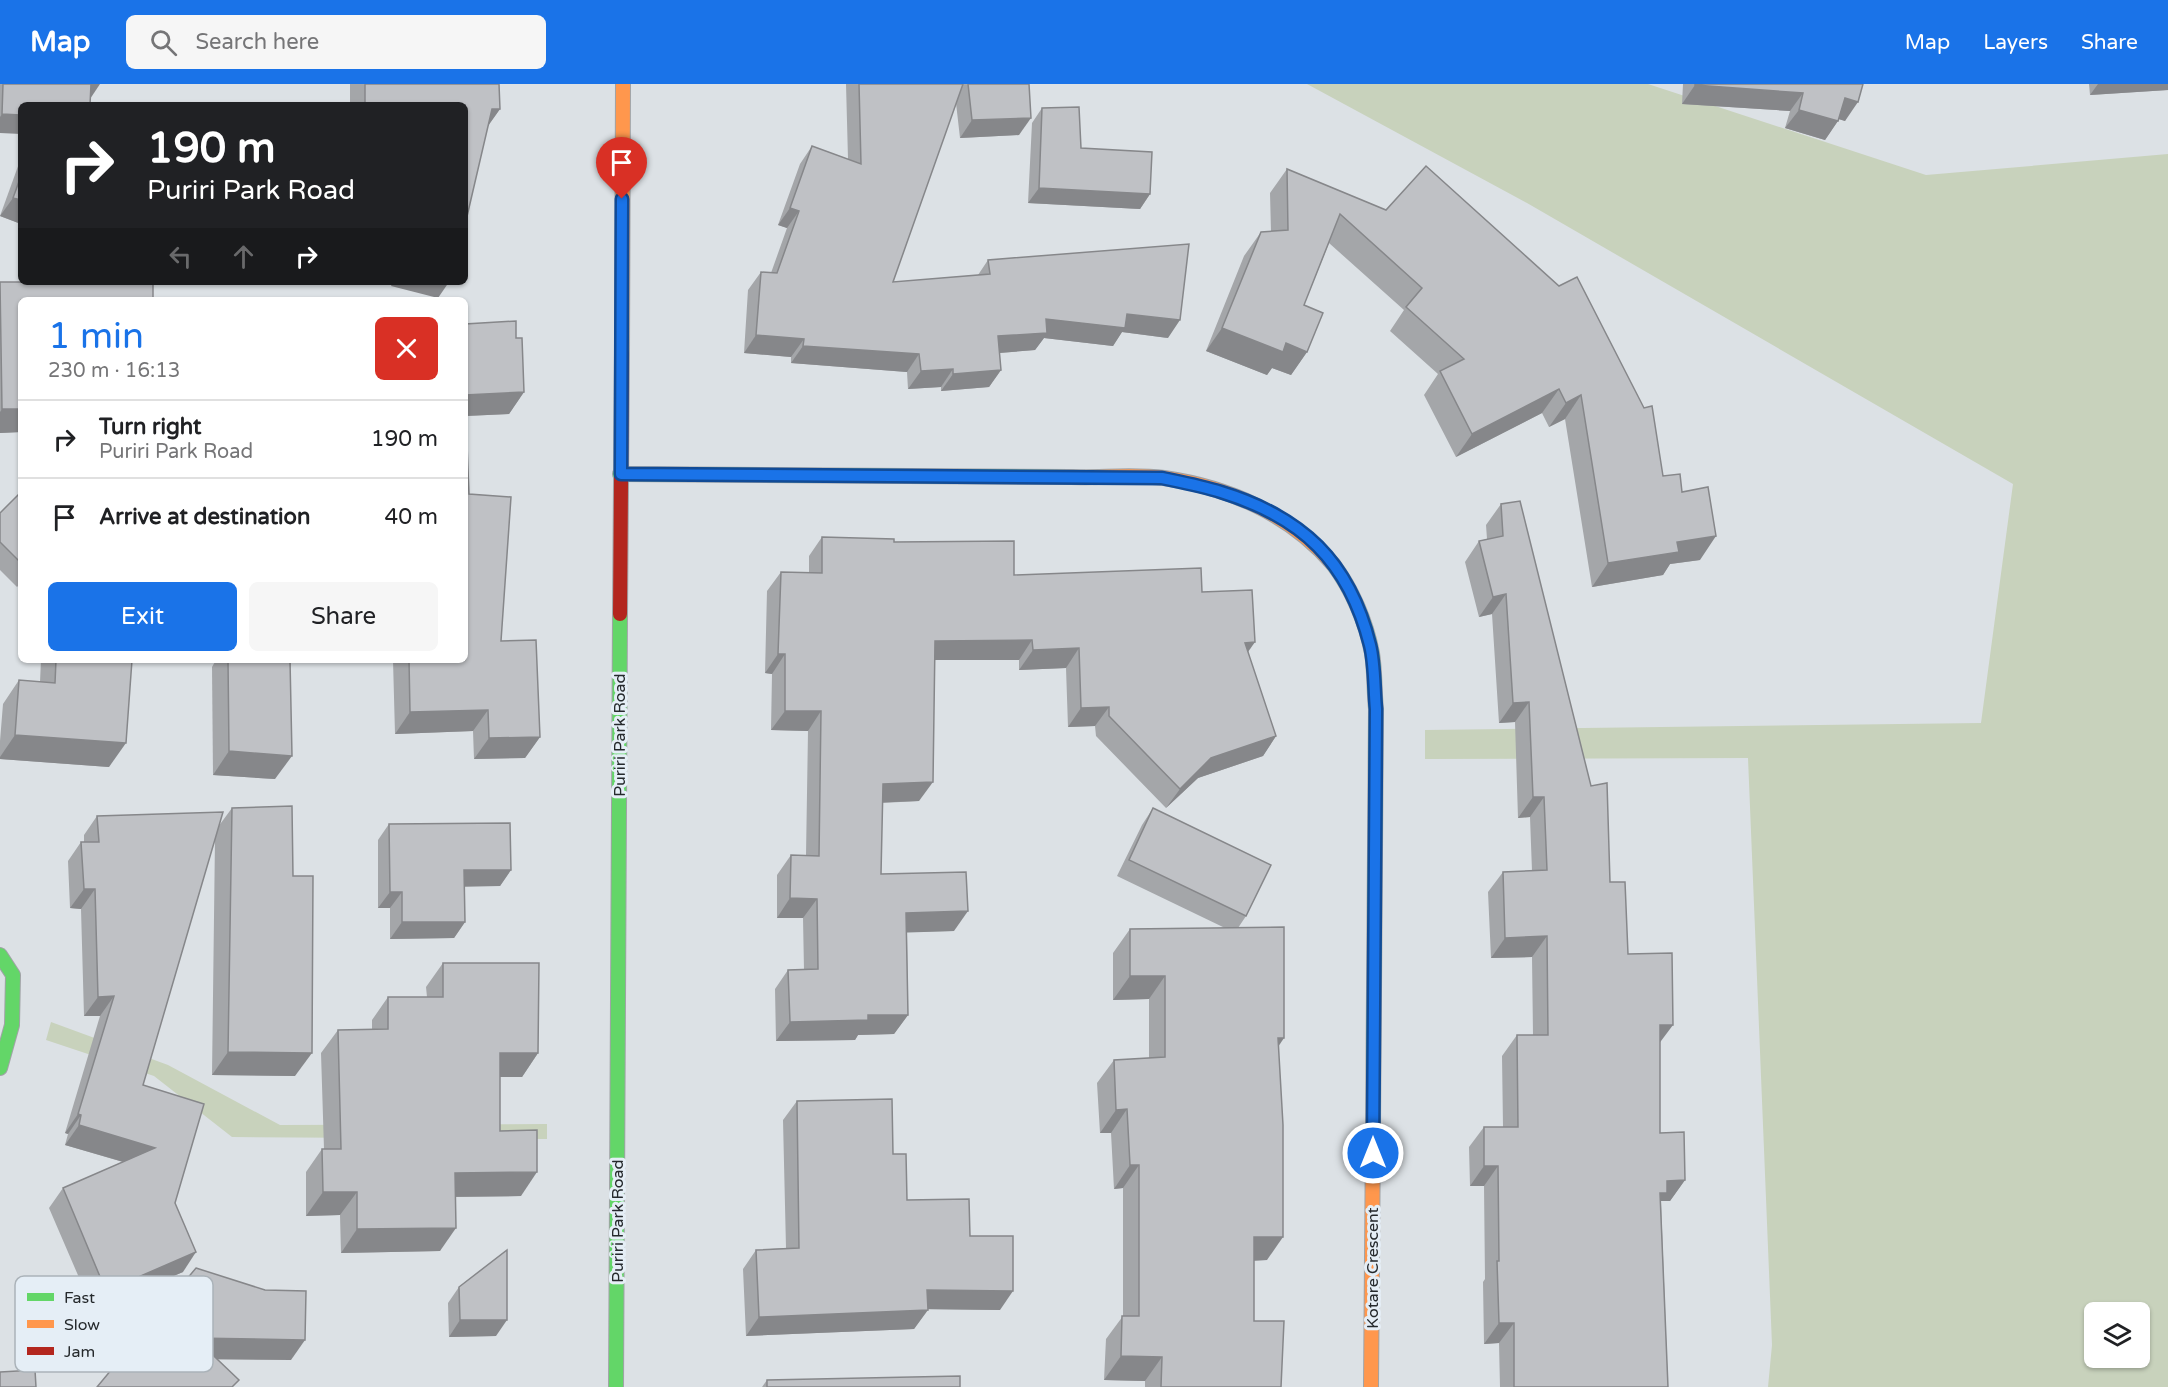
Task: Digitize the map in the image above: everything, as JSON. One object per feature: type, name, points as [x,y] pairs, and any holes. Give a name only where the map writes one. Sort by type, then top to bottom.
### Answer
[{"type":"street","name":"Puriri Park Road","points":[[616,1387],[623,84]]},
{"type":"street","name":"Kotare Crescent","points":[[621,474],[1162,478],[1221,492],[1273,513],[1308,536],[1335,564],[1359,607],[1371,647],[1376,709],[1371,1387]]},
{"type":"street","points":[[0,955],[13,975],[12,1025],[0,1068]]},
{"type":"green space","points":[[1307,84],[1648,84],[1926,175],[2168,154],[2168,1387],[1768,1387],[1772,1345],[1748,758],[1425,759],[1425,730],[1981,723],[2013,484],[1527,203]]},
{"type":"green space","points":[[51,1022],[168,1065],[280,1125],[547,1124],[547,1139],[232,1137],[154,1076],[46,1040]]},
{"type":"building","points":[[3,84],[91,84],[90,102],[18,102],[18,115],[2,114]]},
{"type":"building","points":[[365,84],[499,84],[500,109],[492,109],[468,212],[468,102],[365,102]]},
{"type":"building","points":[[859,84],[963,84],[893,282],[990,274],[988,260],[1189,244],[1180,320],[1127,314],[1125,328],[1046,319],[1047,333],[998,336],[1001,370],[953,374],[953,369],[921,371],[919,354],[803,346],[804,339],[756,335],[761,272],[777,273],[799,211],[790,208],[812,146],[861,164]]},
{"type":"building","points":[[968,84],[1029,84],[1031,118],[972,120]]},
{"type":"building","points":[[1695,84],[1863,84],[1858,102],[1845,98],[1838,121],[1799,110],[1803,93]]},
{"type":"building","points":[[1079,107],[1081,148],[1152,152],[1150,194],[1039,188],[1042,108]]},
{"type":"building","points":[[1426,166],[1559,286],[1577,277],[1644,408],[1652,406],[1663,476],[1680,474],[1682,492],[1708,487],[1716,536],[1677,542],[1679,552],[1608,563],[1581,395],[1566,403],[1559,389],[1472,434],[1440,371],[1464,359],[1406,307],[1422,288],[1340,214],[1304,305],[1323,313],[1307,352],[1286,343],[1283,352],[1222,328],[1261,232],[1288,230],[1287,169],[1386,210]]},
{"type":"building","points":[[18,184],[18,199],[13,198]]},
{"type":"building","points":[[0,282],[18,282],[18,285],[153,285],[153,297],[18,297],[18,409],[2,409]]},
{"type":"building","points":[[516,321],[516,338],[522,338],[524,392],[468,395],[468,324]]},
{"type":"building","points":[[468,469],[469,494],[511,497],[501,641],[536,640],[540,737],[489,738],[488,710],[410,712],[409,663],[468,663]]},
{"type":"building","points":[[18,495],[18,560],[0,542],[0,513]]},
{"type":"building","points":[[1520,501],[1591,786],[1607,783],[1610,882],[1625,882],[1628,954],[1672,953],[1673,1025],[1660,1025],[1660,1133],[1684,1132],[1685,1180],[1667,1181],[1667,1193],[1660,1193],[1668,1387],[1514,1387],[1514,1323],[1499,1323],[1498,1166],[1484,1166],[1484,1127],[1518,1127],[1517,1035],[1548,1035],[1547,936],[1505,938],[1503,872],[1547,870],[1544,797],[1533,797],[1529,702],[1513,703],[1506,594],[1493,597],[1479,541],[1503,536],[1501,504]]},
{"type":"building","points":[[822,537],[894,539],[894,542],[1014,541],[1014,575],[1201,568],[1202,592],[1252,590],[1255,642],[1245,643],[1276,736],[1211,758],[1180,789],[1109,716],[1109,707],[1081,708],[1079,648],[1033,650],[1032,640],[935,641],[933,782],[883,784],[881,874],[966,872],[968,911],[906,913],[908,1015],[868,1015],[868,1020],[790,1022],[788,970],[818,969],[817,899],[790,898],[791,855],[819,856],[821,711],[785,711],[785,654],[778,654],[781,572],[822,573]]},
{"type":"building","points":[[56,663],[132,663],[126,743],[15,735],[19,680],[55,683]]},
{"type":"building","points":[[228,663],[290,663],[292,756],[229,751]]},
{"type":"building","points":[[292,806],[293,876],[313,876],[312,1053],[228,1052],[232,808]]},
{"type":"building","points":[[1153,808],[1271,865],[1246,916],[1129,860]]},
{"type":"building","points":[[223,812],[143,1085],[204,1104],[175,1203],[196,1252],[141,1276],[100,1276],[63,1188],[155,1148],[79,1125],[81,1115],[78,1114],[114,996],[98,997],[95,889],[84,889],[81,842],[99,842],[97,816]]},
{"type":"building","points":[[510,823],[511,870],[464,870],[465,922],[402,922],[402,892],[390,892],[389,824]]},
{"type":"building","points":[[1284,927],[1284,1038],[1278,1038],[1283,1125],[1283,1237],[1254,1237],[1254,1321],[1284,1321],[1281,1387],[1161,1387],[1162,1357],[1121,1356],[1122,1316],[1139,1316],[1139,1165],[1130,1165],[1127,1109],[1116,1110],[1114,1060],[1165,1057],[1165,976],[1130,976],[1130,929]]},
{"type":"building","points":[[443,963],[539,963],[538,1053],[500,1053],[500,1131],[537,1130],[537,1172],[455,1173],[456,1228],[357,1229],[357,1192],[323,1192],[322,1149],[341,1149],[338,1030],[388,1029],[388,997],[443,997]]},
{"type":"building","points":[[892,1099],[893,1154],[906,1154],[907,1200],[969,1199],[970,1236],[1013,1236],[1013,1291],[927,1290],[928,1310],[759,1317],[756,1250],[799,1248],[797,1101]]},
{"type":"building","points":[[507,1250],[507,1320],[460,1320],[459,1287]]},
{"type":"building","points":[[196,1268],[265,1290],[306,1291],[305,1340],[213,1338],[213,1276],[189,1276]]},
{"type":"building","points":[[213,1355],[239,1380],[232,1387],[97,1387],[109,1372],[213,1372]]},
{"type":"building","points":[[0,1372],[35,1372],[36,1387],[0,1387]]},
{"type":"building","points":[[960,1376],[960,1387],[767,1387],[767,1380]]},
{"type":"traffic: fast","points":[[620,474],[1071,477]]},
{"type":"traffic: fast","points":[[1333,564],[1352,595],[1362,618],[1374,667],[1376,709],[1373,1130]]},
{"type":"traffic: fast","points":[[616,1387],[620,614]]},
{"type":"traffic: fast","points":[[0,955],[13,975],[12,1025],[0,1068]]},
{"type":"traffic: slow","points":[[622,353],[623,84]]},
{"type":"traffic: slow","points":[[1071,477],[1153,477],[1211,488],[1278,517],[1316,546],[1333,564]]},
{"type":"traffic: slow","points":[[1371,1387],[1373,1130]]},
{"type":"traffic: jam","points":[[620,614],[622,353]]},
{"type":"route","points":[[622,199],[621,474],[1162,478],[1221,492],[1273,513],[1308,536],[1335,564],[1359,607],[1371,647],[1376,709],[1373,1153]]}]
